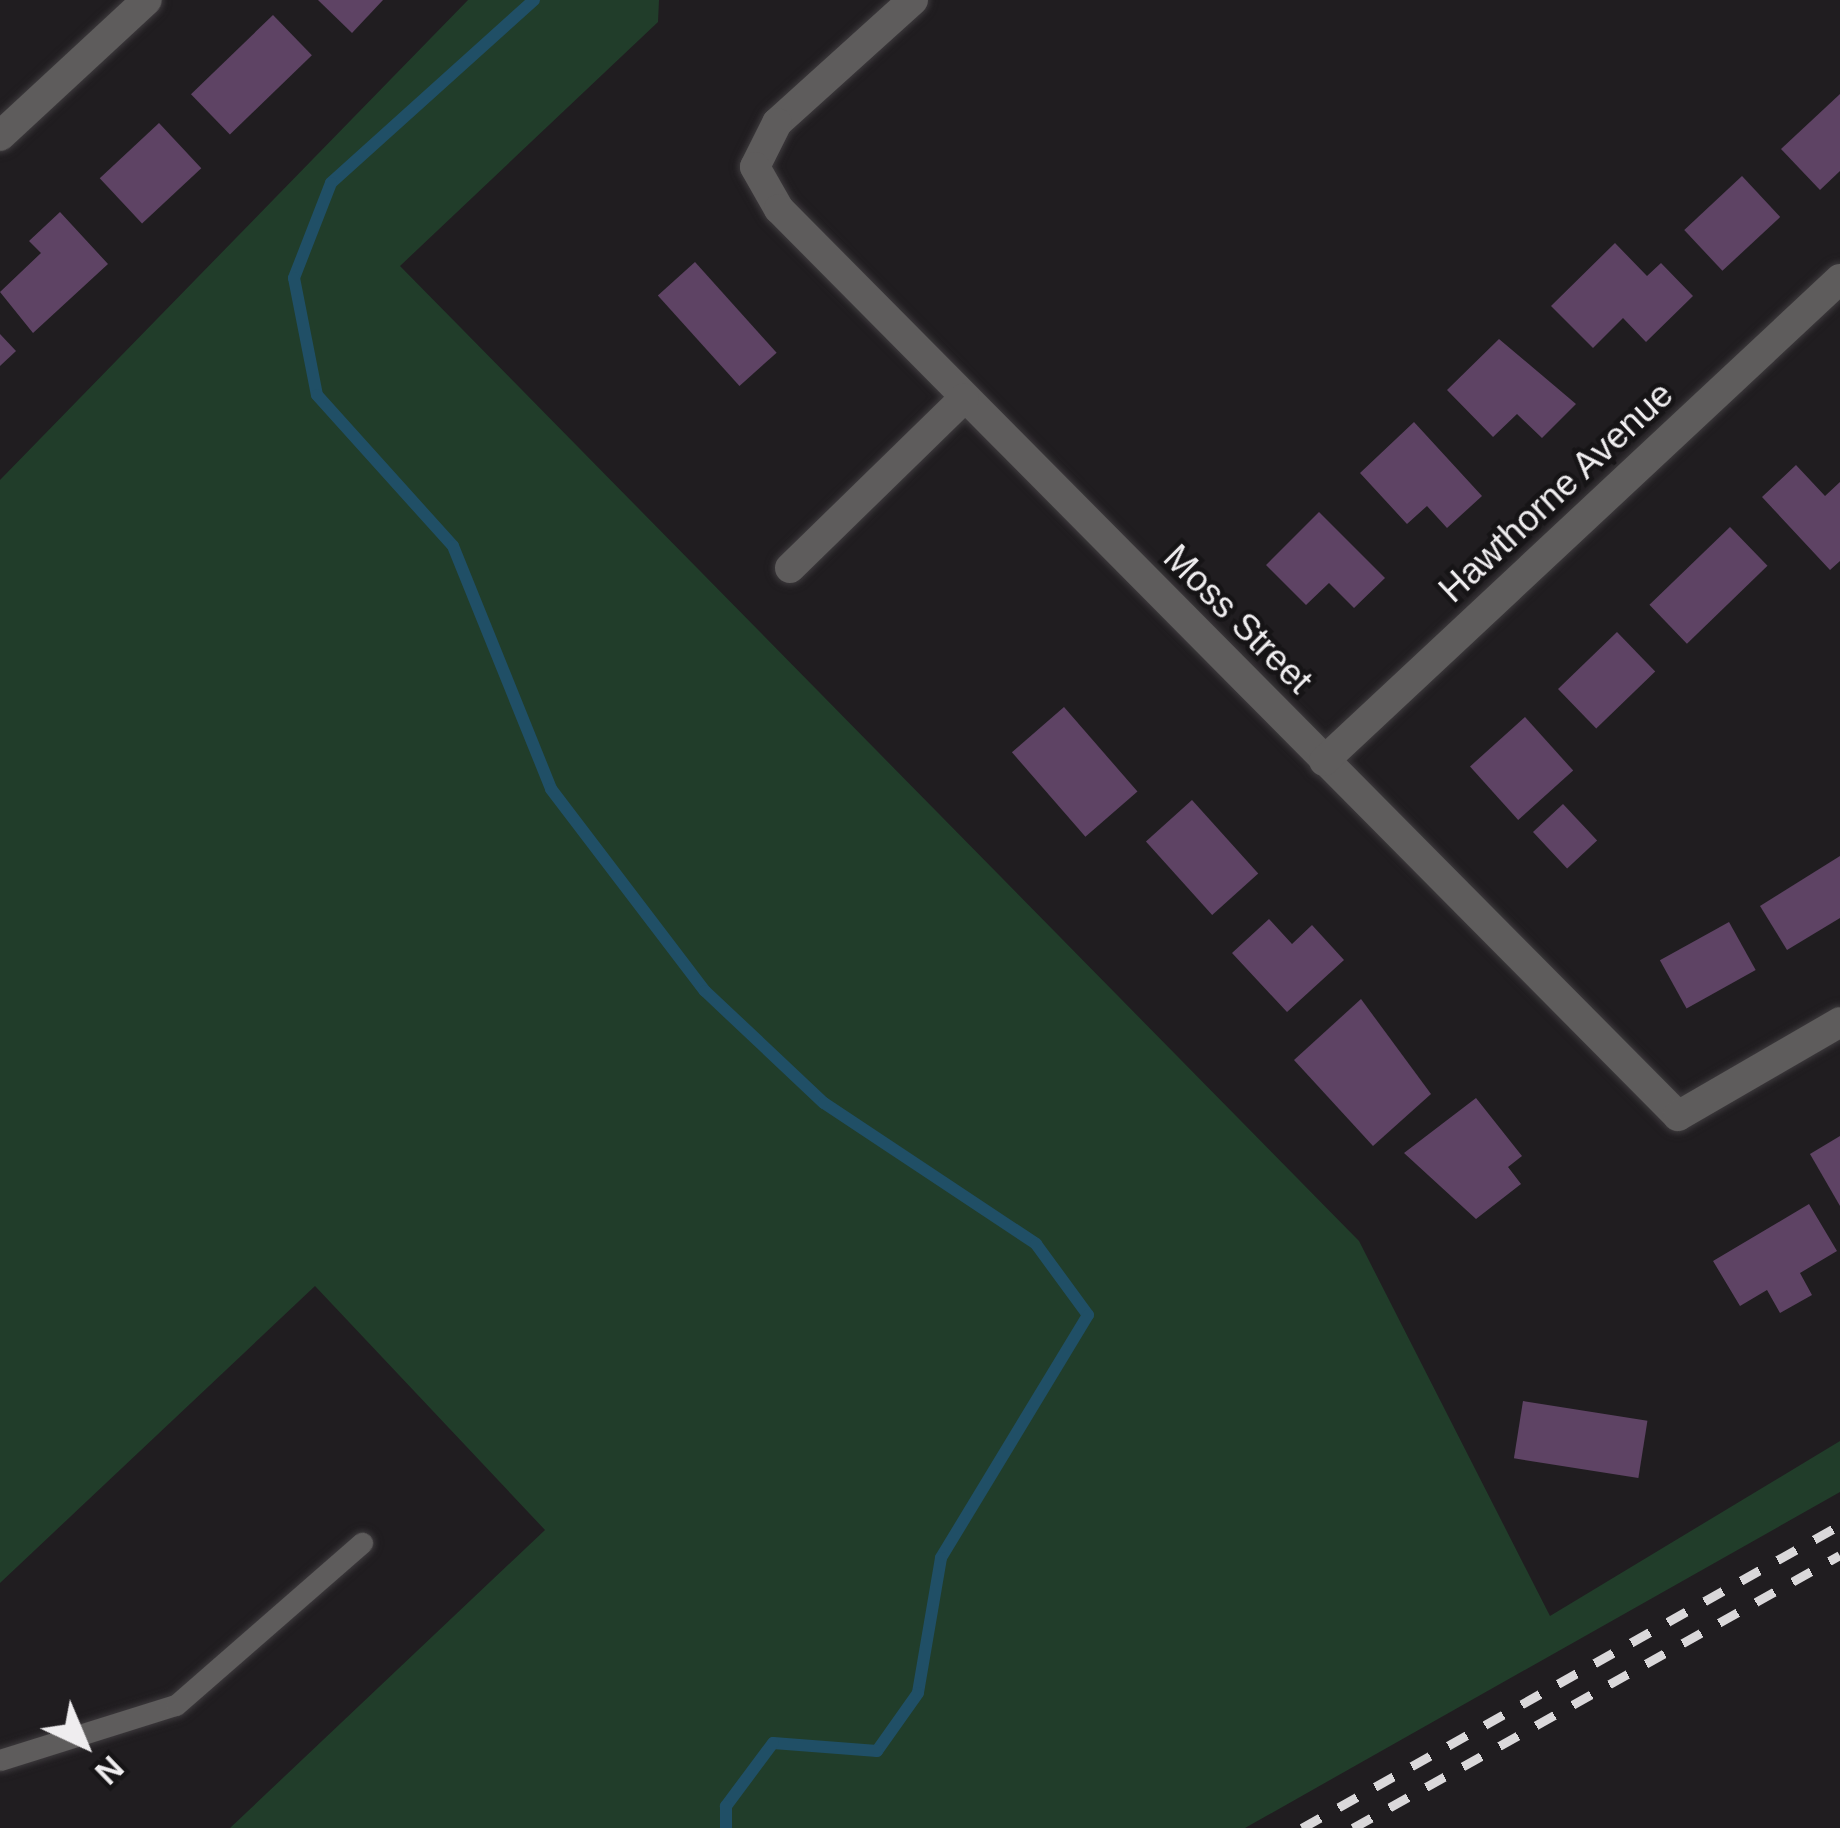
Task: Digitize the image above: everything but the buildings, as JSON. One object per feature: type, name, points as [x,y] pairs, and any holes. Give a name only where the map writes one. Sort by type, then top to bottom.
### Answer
[{"type":"street","points":[[0,136],[147,0]]},
{"type":"street","name":"Moss Street","points":[[913,0],[777,123],[755,166],[779,209],[1678,1115],[1840,1022]]},
{"type":"street","name":"Hawthorne Avenue","points":[[1324,761],[1840,279]]},
{"type":"street","points":[[790,568],[964,398]]},
{"type":"lane","points":[[0,1760],[176,1705],[362,1544]]},
{"type":"green space","points":[[468,0],[659,0],[658,22],[400,266],[1359,1241],[1550,1616],[1840,1441],[1840,1492],[1245,1828],[230,1828],[545,1530],[315,1286],[0,1583],[0,480]]},
{"type":"waterway","points":[[534,0],[331,183],[294,278],[317,395],[453,546],[551,789],[705,991],[824,1103],[1036,1244],[1088,1315],[941,1558],[918,1693],[877,1751],[773,1743],[726,1806],[726,1828]]},
{"type":"railway","points":[[1302,1828],[1840,1525]]},
{"type":"railway","points":[[1353,1828],[1840,1555]]}]
